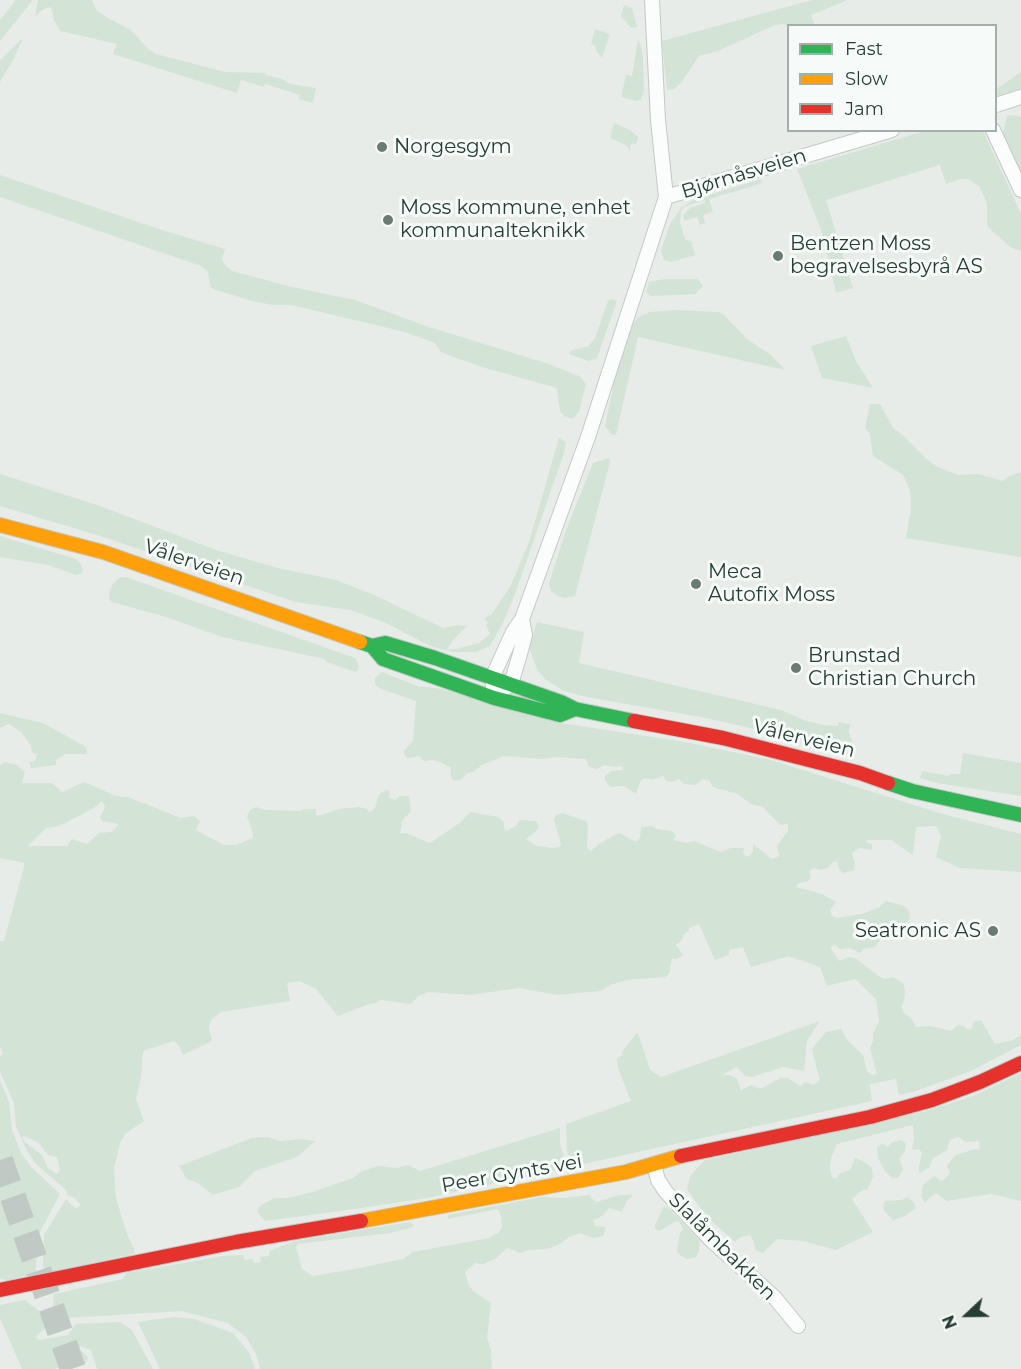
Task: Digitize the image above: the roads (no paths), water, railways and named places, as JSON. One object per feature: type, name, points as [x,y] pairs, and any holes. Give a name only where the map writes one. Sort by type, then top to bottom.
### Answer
[{"type":"street","points":[[494,698],[492,678],[513,632],[522,619],[588,437],[666,197],[658,120],[652,0]]},
{"type":"street","points":[[997,105],[1021,98]]},
{"type":"street","name":"Bjørnåsveien","points":[[666,197],[885,132]]},
{"type":"street","points":[[994,132],[1021,190]]},
{"type":"street","name":"Vålerveien","points":[[0,525],[103,552],[372,646],[384,658],[494,698],[560,715],[575,709]]},
{"type":"street","points":[[494,698],[511,684],[525,635],[522,619]]},
{"type":"street","name":"Vålerveien","points":[[372,646],[385,643],[511,684],[575,709],[723,738],[860,773],[912,791],[1021,815]]},
{"type":"street","name":"Peer Gynts vei","points":[[0,1290],[236,1242],[562,1185],[654,1165],[691,1154],[870,1117],[932,1100],[980,1082],[1021,1062]]},
{"type":"street","name":"Slalåmbakken","points":[[654,1165],[658,1180],[666,1192],[710,1239],[776,1298],[798,1326]]},
{"type":"tunnel","points":[[0,1160],[73,1369]]},
{"type":"place","name":"Norgesgym","points":[[382,147]]},
{"type":"place","name":"Moss kommune, enhet kommunalteknikk","points":[[388,220]]},
{"type":"place","name":"Bentzen Moss begravelsesbyrå AS","points":[[778,256]]},
{"type":"place","name":"Meca Autofix Moss","points":[[696,584]]},
{"type":"place","name":"Brunstad Christian Church","points":[[796,668]]},
{"type":"place","name":"Seatronic AS","points":[[993,931]]}]
